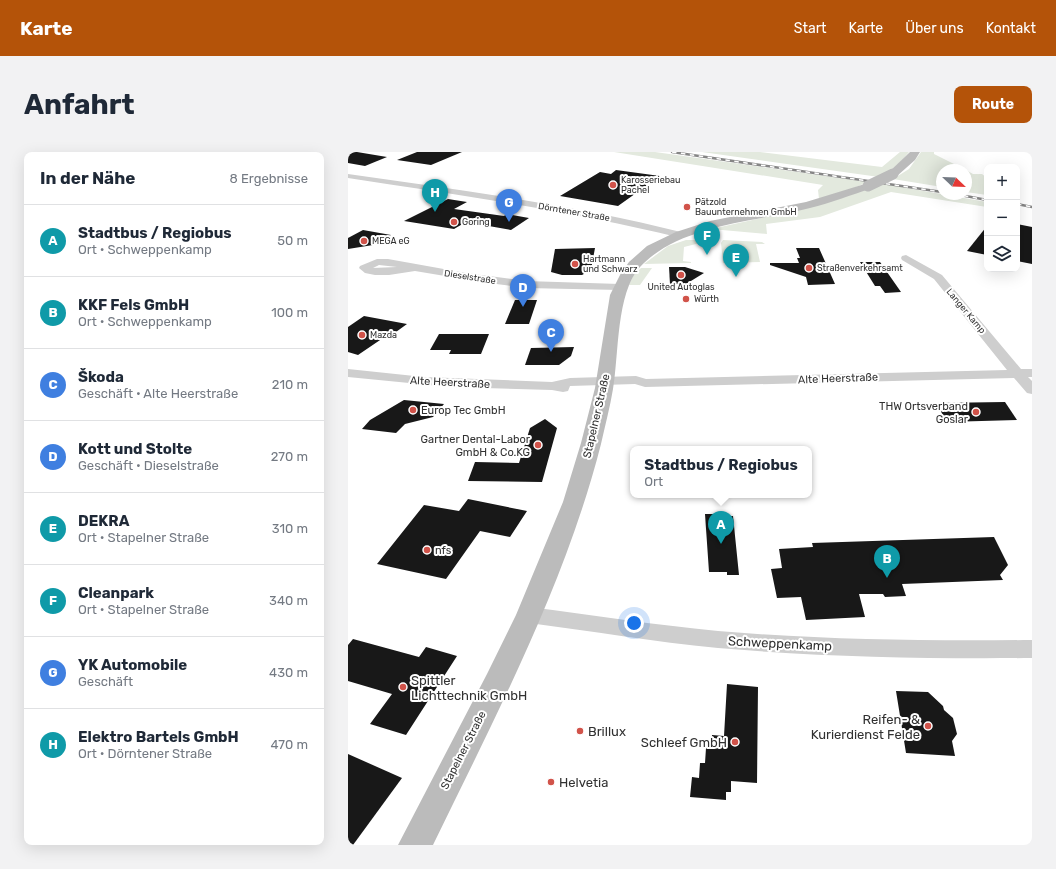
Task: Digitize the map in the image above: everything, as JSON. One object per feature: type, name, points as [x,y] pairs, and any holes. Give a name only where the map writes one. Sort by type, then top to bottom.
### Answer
[{"type":"street","name":"Stapelner Straße","points":[[415,845],[497,683],[529,615],[574,502],[591,443],[604,384],[620,287],[634,265],[652,250],[681,235],[710,225],[815,203],[868,186],[893,174],[911,158],[915,152]]},
{"type":"street","name":"Dörntener Straße","points":[[350,178],[444,190],[620,220],[681,235]]},
{"type":"street","name":"Langer Kamp","points":[[906,258],[931,273],[946,286],[1016,374],[1032,390]]},
{"type":"street","name":"Dieselstraße","points":[[417,267],[470,278],[514,284],[620,287]]},
{"type":"street","name":"Alte Heerstraße","points":[[348,373],[471,384],[552,386],[569,389],[604,384],[635,386],[645,383],[1032,373]]},
{"type":"street","name":"Schweppenkamp","points":[[529,615],[672,635],[777,644],[958,651],[1032,649]]},
{"type":"shaded area","points":[[614,152],[655,152],[868,182],[842,193],[819,199],[818,190],[823,185]]},
{"type":"shaded area","points":[[702,152],[760,152],[882,167],[900,152],[909,152],[896,166],[879,177]]},
{"type":"shaded area","points":[[921,152],[934,152],[934,154],[954,164],[936,164],[936,186],[893,179],[909,169]]},
{"type":"shaded area","points":[[972,173],[982,174],[984,176],[984,195],[972,193]]},
{"type":"shaded area","points":[[884,184],[936,193],[936,199],[891,192],[820,217],[766,224],[767,234],[711,229],[807,208]]},
{"type":"shaded area","points":[[972,199],[984,201],[984,207],[942,200]]},
{"type":"shaded area","points":[[686,240],[712,240],[711,244],[696,244],[684,247],[683,261],[691,263],[644,264],[668,246]]},
{"type":"shaded area","points":[[723,240],[762,242],[765,244],[756,244],[760,262],[723,263],[721,243]]},
{"type":"shaded area","points":[[641,268],[652,268],[640,285],[629,285],[633,276]]},
{"type":"building","points":[[354,152],[387,157],[365,166],[348,163],[348,154]]},
{"type":"building","points":[[417,152],[462,152],[431,165],[397,160]]},
{"type":"building","name":"Karosseriebau Pachel","points":[[616,170],[660,176],[618,206],[560,196],[600,172],[611,174]]},
{"type":"building","points":[[448,199],[467,202],[454,209],[504,216],[507,214],[529,218],[511,230],[466,222],[454,229],[404,221]]},
{"type":"building","points":[[1020,225],[1032,227],[1032,264],[1020,262]]},
{"type":"building","name":"MEGA eG","points":[[363,230],[391,235],[373,245],[348,249],[348,238]]},
{"type":"building","points":[[984,230],[984,254],[967,251]]},
{"type":"building","name":"Hartmann und Schwarz","points":[[595,248],[591,270],[582,275],[562,275],[551,272],[555,249]]},
{"type":"building","name":"Straßenverkehrsamt","points":[[796,248],[819,248],[835,284],[808,285],[806,277],[770,265],[770,263],[799,263],[797,258],[800,258]]},
{"type":"building","points":[[860,262],[880,262],[901,292],[885,293],[880,286],[875,286]]},
{"type":"building","name":"United Autoglas","points":[[669,267],[685,267],[704,273],[686,284],[670,284]]},
{"type":"building","points":[[515,300],[537,300],[529,324],[505,324]]},
{"type":"building","name":"Mazda","points":[[364,316],[407,324],[389,337],[386,336],[358,355],[348,352],[348,327]]},
{"type":"building","points":[[439,334],[489,334],[481,354],[449,354],[451,350],[430,350]]},
{"type":"building","points":[[574,347],[571,356],[559,365],[525,365],[531,348]]},
{"type":"building","name":"Europ Tec GmbH","points":[[404,400],[444,404],[433,417],[405,424],[396,433],[362,429],[370,420]]},
{"type":"building","name":"THW Ortsverband Goslar","points":[[1005,402],[1017,420],[946,422],[937,403]]},
{"type":"building","name":"Gartner Dental-Labor GmbH & Co.KG","points":[[545,419],[557,428],[542,482],[468,481],[475,462],[519,463],[530,428]]},
{"type":"building","name":"nfs","points":[[468,499],[527,511],[510,537],[480,531],[446,579],[377,564],[424,505],[459,511]]},
{"type":"building","points":[[705,514],[717,514],[717,517],[733,516],[739,575],[727,575],[727,572],[709,572]]},
{"type":"building","points":[[994,537],[1008,565],[1000,575],[1003,580],[902,584],[906,596],[885,597],[883,594],[859,594],[865,617],[806,620],[801,597],[777,598],[771,569],[782,568],[779,549],[813,547],[812,543]]},
{"type":"building","name":"Spittler Lichttechnik GmbH","points":[[353,639],[419,657],[426,647],[457,656],[406,735],[370,724],[392,694],[348,681],[348,645]]},
{"type":"building","name":"Schleef GmbH","points":[[727,684],[758,687],[757,783],[731,781],[731,792],[726,792],[726,800],[690,797],[692,777],[699,778],[700,763],[705,763],[706,748],[711,749],[712,735],[724,736]]},
{"type":"building","name":"Reifen- & Kurierdienst Felde","points":[[896,691],[928,692],[943,706],[944,710],[953,718],[957,734],[952,741],[955,756],[906,753]]},
{"type":"building","points":[[348,754],[402,778],[353,845],[348,845]]},
{"type":"railway","points":[[672,152],[936,191]]},
{"type":"railway","points":[[972,197],[984,199]]},
{"type":"railway","points":[[1020,205],[1032,207]]},
{"type":"place","name":"Karosseriebau Pachel","points":[[613,185]]},
{"type":"place","name":"Pätzold Bauunternehmen GmbH","points":[[687,207]]},
{"type":"place","name":"Elektro Bartels GmbH","points":[[435,212]]},
{"type":"place","name":"Goring","points":[[454,222]]},
{"type":"place","name":"YK Automobile","points":[[509,222]]},
{"type":"place","name":"MEGA eG","points":[[364,241]]},
{"type":"place","name":"Cleanpark","points":[[707,255]]},
{"type":"place","name":"Hartmann und Schwarz","points":[[575,264]]},
{"type":"place","name":"Straßenverkehrsamt","points":[[809,268]]},
{"type":"place","name":"United Autoglas","points":[[681,275]]},
{"type":"place","name":"DEKRA","points":[[736,277]]},
{"type":"place","name":"Würth","points":[[686,299]]},
{"type":"place","name":"Kott und Stolte","points":[[523,307]]},
{"type":"place","name":"Mazda","points":[[362,335]]},
{"type":"place","name":"Škoda","points":[[551,352]]},
{"type":"place","name":"Europ Tec GmbH","points":[[413,410]]},
{"type":"place","name":"THW Ortsverband Goslar","points":[[976,412]]},
{"type":"place","name":"Gartner Dental-Labor GmbH & Co.KG","points":[[538,445]]},
{"type":"place","name":"Stadtbus / Regiobus","points":[[721,544]]},
{"type":"place","name":"nfs","points":[[427,550]]},
{"type":"place","name":"KKF Fels GmbH","points":[[887,578]]},
{"type":"place","name":"Spittler Lichttechnik GmbH","points":[[403,687]]},
{"type":"place","name":"Reifen- & Kurierdienst Felde","points":[[928,726]]},
{"type":"place","name":"Brillux","points":[[580,731]]},
{"type":"place","name":"Schleef GmbH","points":[[735,742]]},
{"type":"place","name":"Helvetia","points":[[551,782]]}]
